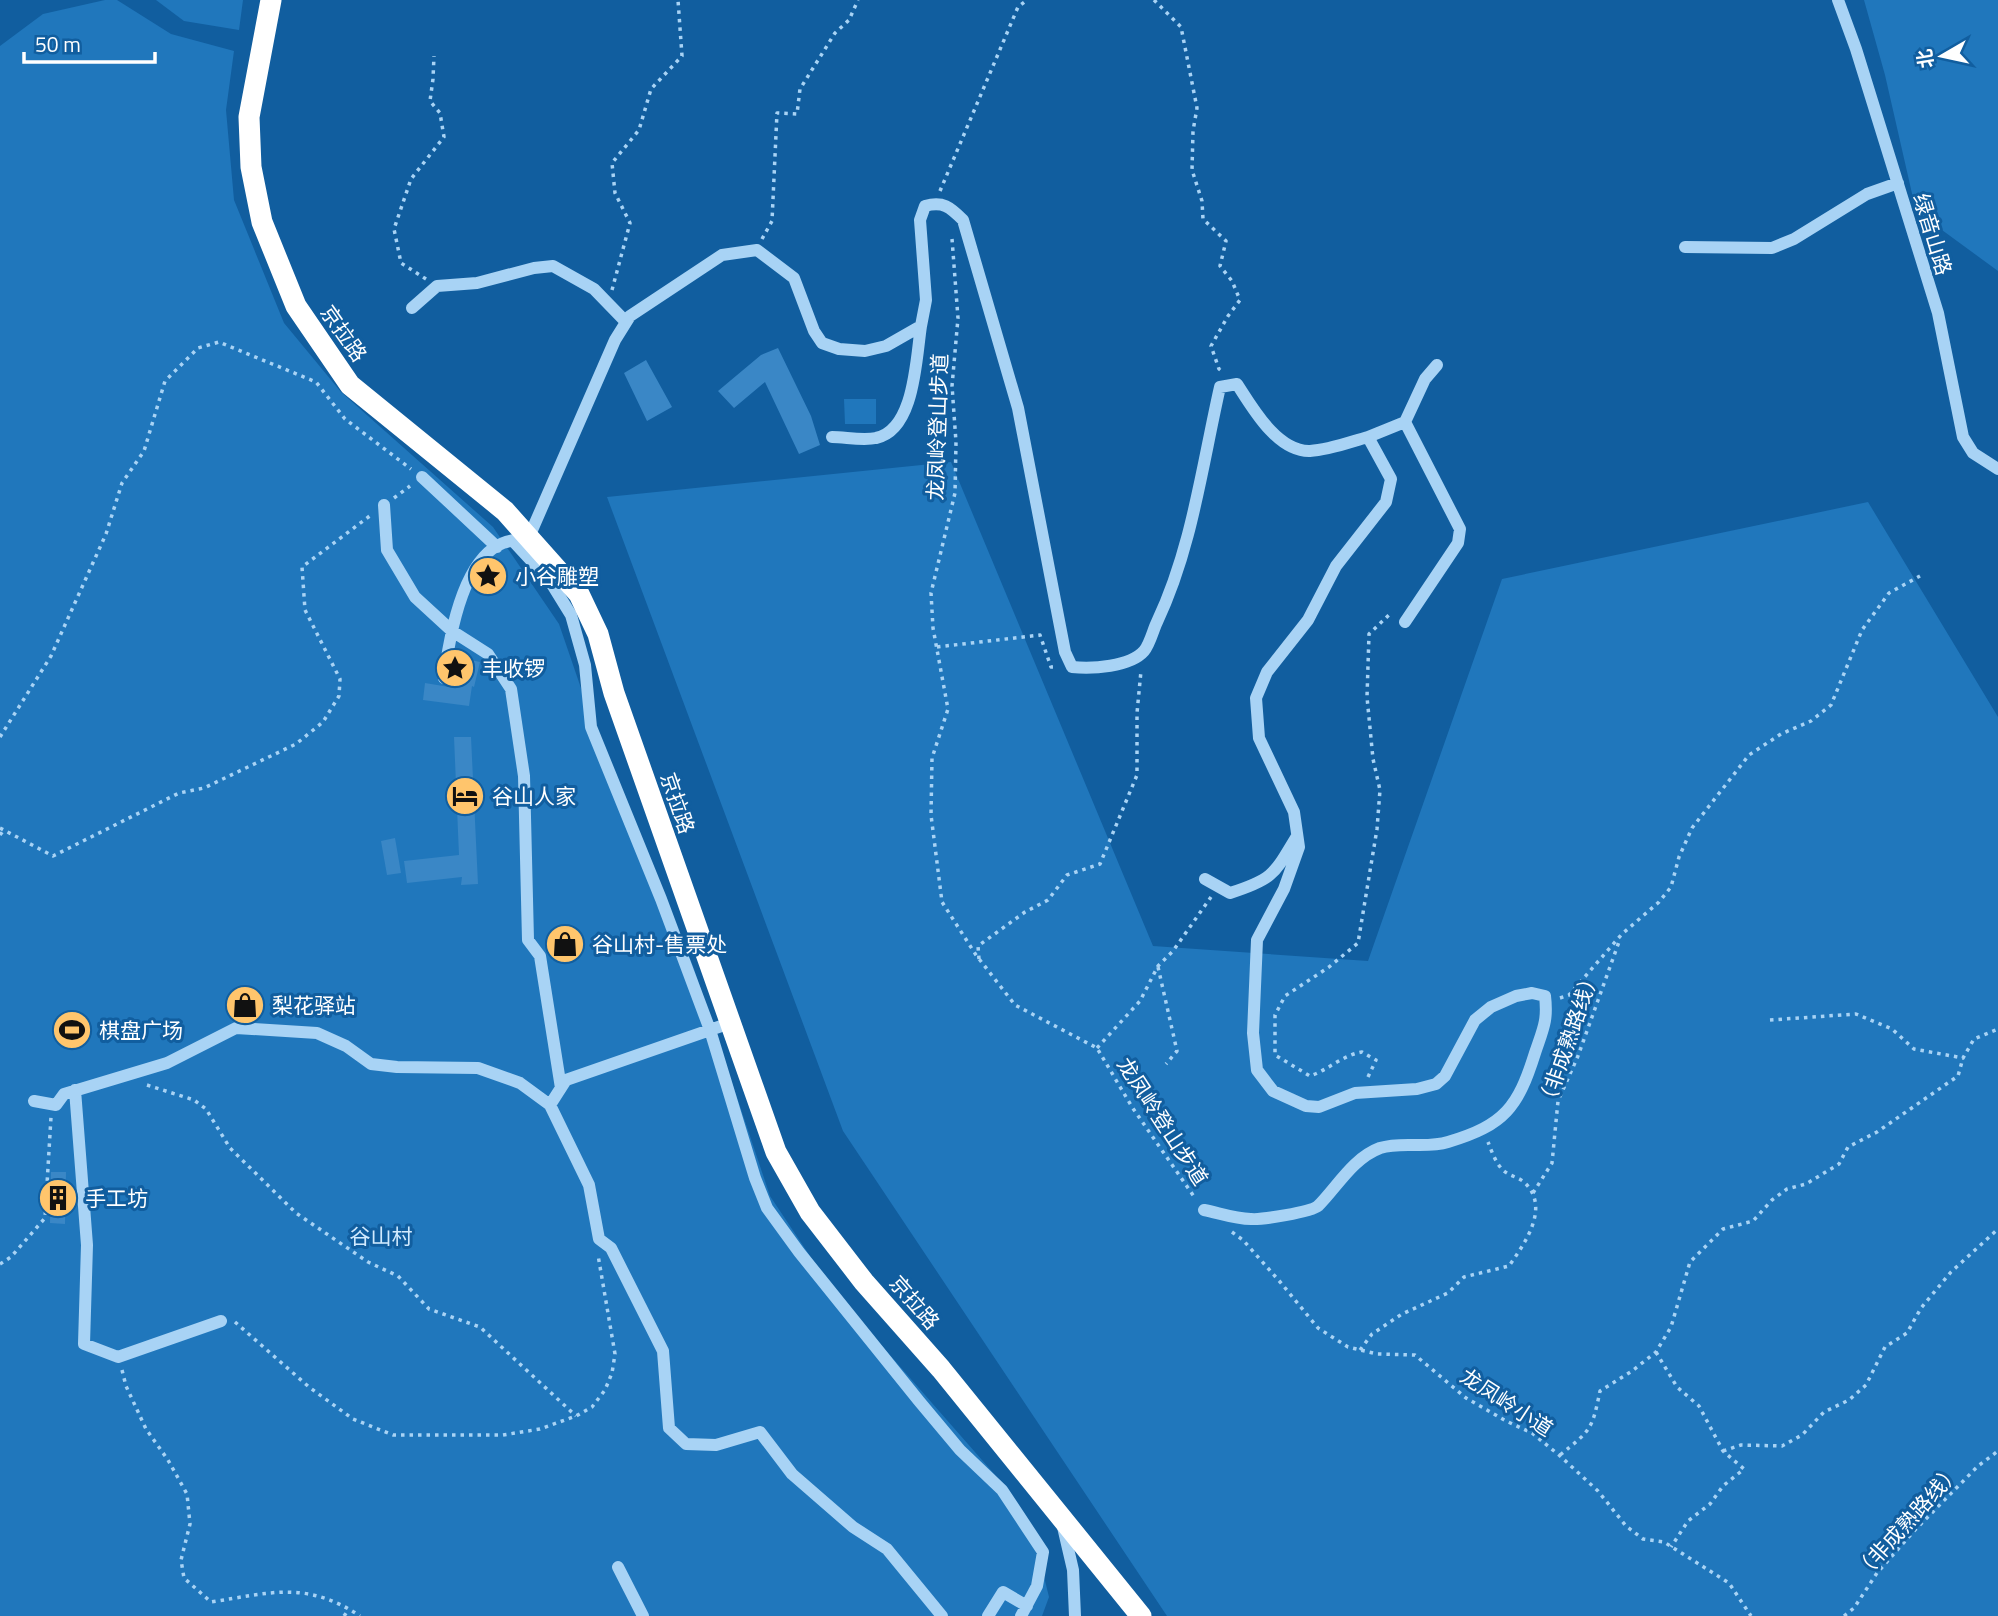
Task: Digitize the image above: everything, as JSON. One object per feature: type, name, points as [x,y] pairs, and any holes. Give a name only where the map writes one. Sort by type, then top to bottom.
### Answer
[{"type":"highway","name":"京拉路","points":[[271,0],[249,117],[251,167],[262,222],[296,306],[350,385],[505,511],[521,539],[579,594],[598,634],[618,705],[776,1152],[810,1212],[864,1282],[941,1369],[1141,1616]]},
{"type":"street","name":"绿音山路","points":[[1838,0],[1856,49],[1938,313],[1963,437],[1973,453],[1998,469]]},
{"type":"street","points":[[1685,247],[1772,248],[1794,239],[1867,194],[1898,183]]},
{"type":"street","points":[[832,437],[877,438],[895,429],[908,406],[926,300],[920,220],[925,206],[942,204],[963,220],[1018,408],[1065,652],[1072,667],[1092,669],[1118,664],[1143,652],[1163,610],[1189,534],[1220,387],[1237,384],[1265,425],[1287,445],[1308,451],[1368,437],[1405,422],[1425,379],[1437,365]]},
{"type":"street","points":[[521,539],[615,340],[630,316],[722,256],[757,250],[794,278],[821,343],[839,349],[865,351],[886,346],[922,326]]},
{"type":"street","points":[[412,308],[437,286],[477,282],[534,268],[553,267],[594,289],[626,322]]},
{"type":"street","points":[[1405,422],[1460,529],[1458,542],[1405,622]]},
{"type":"street","points":[[1204,1210],[1252,1220],[1315,1209],[1361,1159],[1379,1149],[1397,1144],[1423,1146],[1447,1143],[1488,1126],[1514,1105],[1524,1087],[1547,1017],[1545,996],[1532,993],[1516,996],[1491,1007],[1475,1020],[1445,1076],[1436,1084],[1417,1089],[1354,1093],[1319,1107],[1306,1106],[1273,1091],[1257,1070],[1253,1033],[1257,940],[1284,889],[1299,847],[1294,812],[1259,738],[1256,698],[1267,672],[1308,620],[1336,566],[1385,502],[1391,480],[1368,437]]},
{"type":"street","points":[[422,477],[497,547]]},
{"type":"street","points":[[384,505],[387,550],[415,597],[453,631],[488,654],[511,689],[524,776],[528,940],[540,956],[561,1088]]},
{"type":"street","points":[[444,678],[465,584],[477,564],[501,543],[521,539]]},
{"type":"street","points":[[521,539],[571,615],[584,665],[591,727],[661,899],[710,1030],[755,1178],[767,1208],[919,1401],[960,1450],[1002,1490],[1044,1552],[1037,1586],[1024,1611],[1003,1592],[988,1616]]},
{"type":"street","points":[[1205,879],[1230,893],[1252,886],[1274,874],[1298,836]]},
{"type":"street","points":[[550,1105],[566,1080],[730,1023]]},
{"type":"street","points":[[34,1101],[55,1105],[64,1094],[167,1063],[236,1028],[317,1033],[346,1046],[371,1064],[397,1068],[478,1069],[520,1083],[550,1105],[589,1185],[599,1239],[611,1248],[663,1351],[669,1428],[686,1444],[716,1445],[760,1432],[792,1474],[853,1527],[887,1549],[942,1616]]},
{"type":"street","points":[[75,1090],[87,1245],[84,1344],[118,1357],[221,1321]]},
{"type":"street","points":[[1060,1515],[1073,1570],[1075,1616]]},
{"type":"street","points":[[618,1567],[643,1616]]},
{"type":"path","points":[[609,304],[630,223],[615,193],[612,163],[639,130],[651,89],[682,56],[678,0]]},
{"type":"path","points":[[757,250],[772,221],[777,113],[797,114],[800,89],[835,33],[849,20],[858,0]]},
{"type":"path","name":"龙凤岭登山步道","points":[[1027,0],[1018,8],[948,169],[942,204],[958,318],[952,386],[956,442],[955,493],[931,593],[948,709],[932,758],[931,815],[942,902],[979,960],[1015,1005],[1097,1048],[1132,1107],[1204,1210]]},
{"type":"path","points":[[1154,0],[1181,27],[1197,108],[1193,131],[1192,170],[1202,201],[1203,219],[1226,241],[1220,265],[1232,281],[1240,300],[1212,346],[1219,369],[1237,384]]},
{"type":"path","points":[[434,56],[429,101],[440,113],[444,137],[411,179],[394,229],[401,263],[437,286]]},
{"type":"path","points":[[0,737],[51,656],[106,534],[122,482],[144,450],[164,380],[198,348],[219,342],[316,382],[345,419],[422,477],[302,567],[305,610],[340,679],[339,696],[323,722],[296,744],[204,788],[179,793],[53,856],[2,829],[0,835]]},
{"type":"path","points":[[1546,1003],[1569,995],[1622,934],[1659,902],[1671,887],[1679,857],[1692,828],[1749,755],[1782,734],[1811,721],[1831,705],[1861,630],[1889,593],[1920,576]]},
{"type":"path","points":[[1354,1093],[1370,1076],[1376,1060],[1362,1052],[1352,1054],[1310,1076],[1275,1055],[1275,1015],[1285,996],[1329,967],[1358,943],[1377,828],[1380,790],[1373,759],[1367,697],[1369,634],[1394,610],[1405,622]]},
{"type":"path","points":[[937,647],[1040,635],[1051,667],[1072,667]]},
{"type":"path","points":[[979,960],[978,946],[1025,912],[1048,900],[1067,875],[1100,864],[1137,775],[1137,713],[1143,652]]},
{"type":"path","name":"龙凤岭登山步道","points":[[1097,1048],[1140,1001],[1157,966],[1173,951],[1219,887]]},
{"type":"path","name":"（非成熟路线）","points":[[1533,1193],[1552,1163],[1558,1101],[1578,1055],[1622,934]]},
{"type":"path","name":"龙凤岭登山步道","points":[[1157,966],[1177,1051],[1166,1064]]},
{"type":"path","points":[[1770,1020],[1856,1014],[1892,1029],[1914,1049],[1963,1058]]},
{"type":"path","points":[[1559,1455],[1582,1437],[1594,1423],[1600,1391],[1656,1352],[1671,1327],[1690,1262],[1723,1229],[1753,1221],[1772,1200],[1787,1189],[1806,1184],[1839,1164],[1848,1147],[1877,1132],[1958,1076],[1963,1058],[1974,1039],[1998,1028]]},
{"type":"path","points":[[142,1084],[200,1104],[206,1109],[230,1148],[296,1213],[368,1262],[398,1276],[429,1309],[480,1327],[576,1416]]},
{"type":"path","points":[[0,1264],[11,1257],[45,1218],[51,1104]]},
{"type":"path","points":[[1360,1350],[1372,1334],[1402,1314],[1448,1293],[1464,1277],[1509,1266],[1527,1241],[1536,1215],[1533,1193],[1522,1180],[1505,1172],[1494,1157],[1488,1141],[1488,1126]]},
{"type":"path","name":"龙凤岭小道","points":[[1204,1210],[1242,1240],[1318,1328],[1348,1347],[1377,1354],[1415,1355],[1466,1398],[1532,1433],[1598,1491],[1626,1526],[1643,1539],[1664,1542],[1729,1583],[1751,1616]]},
{"type":"path","points":[[1723,1451],[1741,1445],[1782,1446],[1802,1435],[1824,1412],[1849,1400],[1866,1385],[1885,1347],[1907,1333],[1921,1308],[1951,1272],[1998,1229]]},
{"type":"path","points":[[221,1321],[236,1322],[309,1387],[353,1419],[393,1435],[503,1435],[540,1429],[592,1407],[605,1390],[612,1373],[615,1354],[598,1259],[599,1239]]},
{"type":"path","points":[[1656,1352],[1677,1387],[1699,1406],[1723,1451],[1745,1469],[1735,1475],[1710,1504],[1688,1521],[1671,1547]]},
{"type":"path","points":[[118,1357],[126,1386],[146,1429],[187,1494],[190,1524],[181,1560],[184,1578],[211,1602],[273,1591],[295,1592],[338,1602],[360,1616]]},
{"type":"path","name":"（非成熟路线）","points":[[1844,1616],[1854,1608],[1877,1573],[1914,1531],[1978,1466],[1998,1451]]},
{"type":"path","points":[[344,1616],[349,1609]]},
{"type":"green space","name":"谷山村","points":[[105,0],[117,0],[171,34],[234,51],[226,110],[234,200],[284,323],[341,392],[493,527],[559,624],[594,726],[693,966],[770,1196],[832,1289],[1010,1492],[1033,1532],[1049,1597],[1042,1616],[0,1616],[0,46],[43,14]]},
{"type":"green space","points":[[156,0],[243,0],[239,30],[184,21]]},
{"type":"green space","points":[[1864,0],[1998,0],[1998,271],[1916,211],[1885,75]]},
{"type":"green space","points":[[844,399],[876,399],[876,424],[845,424]]},
{"type":"green space","points":[[951,462],[1153,946],[1368,961],[1502,579],[1868,502],[1998,717],[1998,1616],[1167,1616],[843,1131],[607,497]]},
{"type":"building","points":[[778,348],[811,416],[820,445],[799,454],[765,382],[734,408],[718,391],[761,355]]},
{"type":"building","points":[[646,360],[672,407],[647,421],[624,373]]},
{"type":"building","points":[[462,658],[480,662],[469,706],[423,700],[425,683],[455,688]]},
{"type":"building","name":"谷山人家","points":[[454,737],[471,737],[478,884],[461,885],[462,877],[407,883],[404,861],[459,855]]},
{"type":"building","points":[[395,838],[401,873],[387,875],[381,841]]},
{"type":"building","name":"梨花驿站","points":[[251,992],[254,1016],[238,1018],[235,994]]},
{"type":"building","name":"手工坊","points":[[51,1172],[66,1172],[65,1224],[50,1223]]},
{"type":"place","name":"小谷雕塑","points":[[488,576]]},
{"type":"place","name":"丰收锣","points":[[455,668]]},
{"type":"place","name":"谷山人家","points":[[465,796]]},
{"type":"place","name":"谷山村-售票处","points":[[565,944]]},
{"type":"place","name":"梨花驿站","points":[[245,1005]]},
{"type":"place","name":"棋盘广场","points":[[72,1030]]},
{"type":"place","name":"手工坊","points":[[58,1198]]}]
